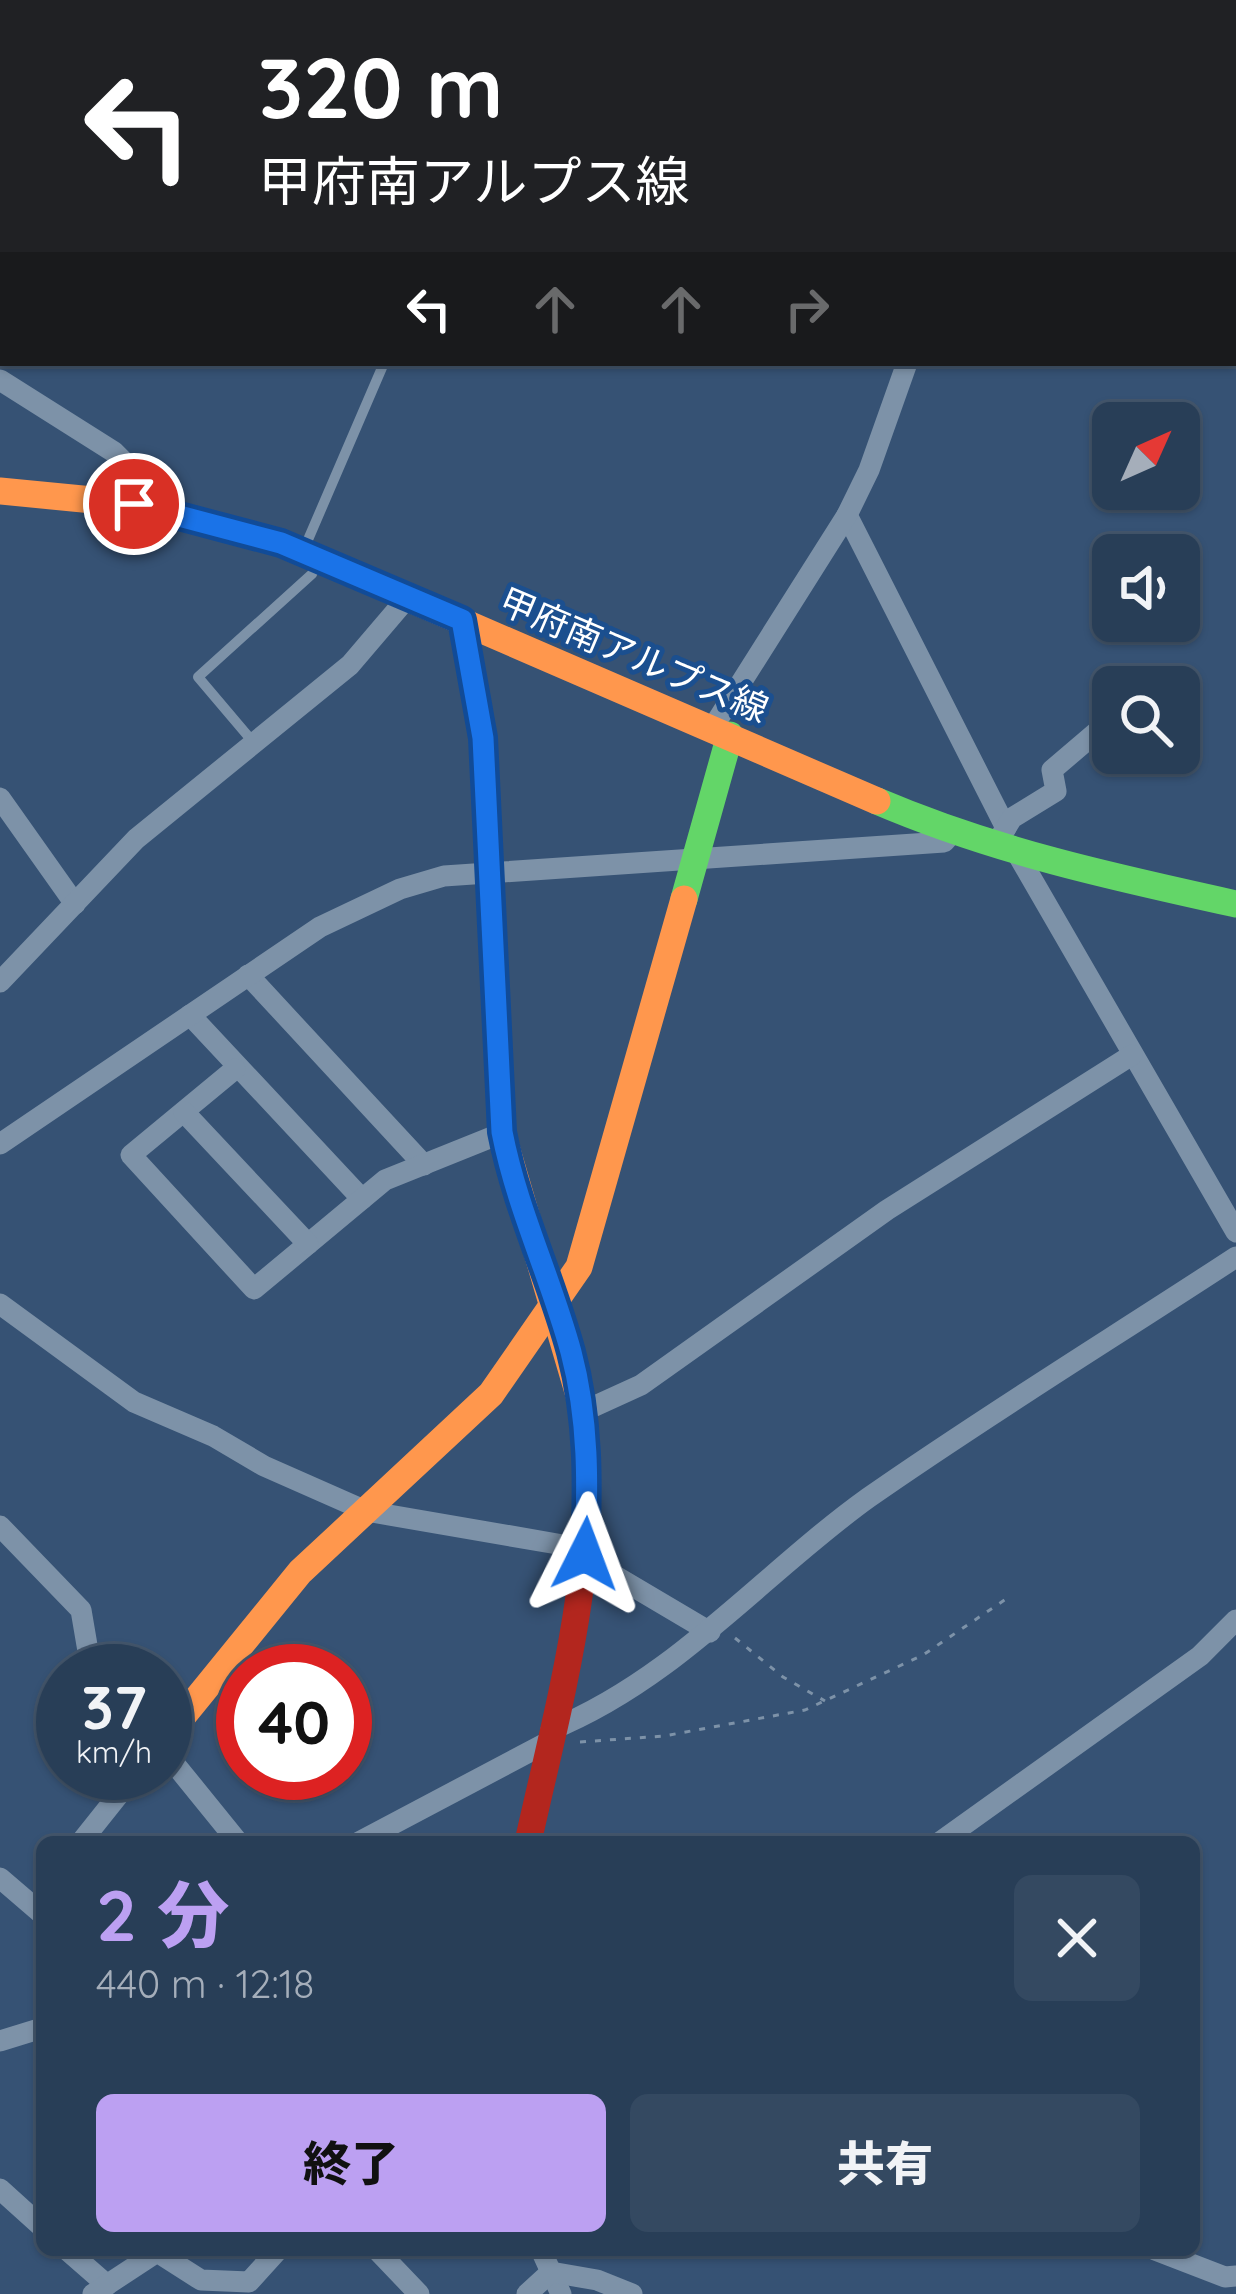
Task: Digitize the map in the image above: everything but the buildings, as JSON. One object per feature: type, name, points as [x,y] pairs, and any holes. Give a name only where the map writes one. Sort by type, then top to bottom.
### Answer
[{"type":"street","points":[[192,1705],[300,1572],[491,1394],[579,1267],[613,1164],[696,858],[721,731],[847,515],[869,470],[906,366]]},
{"type":"street","points":[[0,380],[113,452],[174,512]]},
{"type":"street","name":"甲府南アルプス線","points":[[0,491],[74,495],[174,512],[311,556],[952,833],[1236,904]]},
{"type":"street","points":[[847,515],[1006,844],[1236,1232]]},
{"type":"street","points":[[0,982],[136,839],[350,665],[408,597]]},
{"type":"street","points":[[462,620],[483,738],[502,1132],[512,1184],[554,1300],[584,1411],[589,1469],[585,1554],[529,1836]]},
{"type":"street","points":[[1006,844],[1012,818],[1056,791],[1052,770],[1092,736]]},
{"type":"street","points":[[0,799],[75,904]]},
{"type":"street","points":[[0,1144],[320,927],[400,889],[444,876],[944,842],[952,833]]},
{"type":"street","points":[[248,975],[424,1165]]},
{"type":"street","points":[[190,1015],[235,1069],[362,1199]]},
{"type":"street","points":[[584,1411],[641,1385],[887,1210],[1132,1055]]},
{"type":"street","points":[[235,1069],[131,1155],[254,1289],[386,1180],[502,1132]]},
{"type":"street","points":[[184,1112],[308,1244]]},
{"type":"street","points":[[370,1836],[550,1736],[716,1628],[865,1501],[1236,1256]]},
{"type":"street","points":[[0,1304],[134,1402],[366,1511],[538,1538],[585,1554],[716,1628]]},
{"type":"street","points":[[0,1526],[81,1610],[86,1644]]},
{"type":"street","points":[[948,1836],[1200,1656],[1236,1620]]},
{"type":"street","points":[[192,1785],[233,1836]]},
{"type":"street","points":[[86,1836],[114,1800]]},
{"type":"street","points":[[0,1878],[36,1908]]},
{"type":"street","points":[[0,2042],[36,2030]]},
{"type":"street","points":[[0,2189],[36,2222]]},
{"type":"street","points":[[73,2256],[100,2290],[151,2256]]},
{"type":"street","points":[[164,2256],[201,2279],[249,2282],[273,2256]]},
{"type":"street","points":[[383,2256],[418,2294]]},
{"type":"street","points":[[544,2256],[561,2294]]},
{"type":"street","points":[[1171,2256],[1225,2277],[1236,2276]]},
{"type":"street","points":[[527,2294],[551,2272]]},
{"type":"street","points":[[551,2272],[597,2280],[632,2294]]},
{"type":"lane","points":[[254,743],[198,677],[312,574],[311,556],[383,366]]},
{"type":"path","points":[[550,1736],[664,1736],[827,1702],[923,1655],[1010,1597]]},
{"type":"path","points":[[716,1628],[827,1702]]},
{"type":"traffic: fast","points":[[684,899],[730,735]]},
{"type":"traffic: fast","points":[[877,801],[1010,848],[1236,904]]},
{"type":"traffic: slow","points":[[0,491],[134,504],[281,543],[877,801]]},
{"type":"traffic: slow","points":[[462,620],[483,738],[502,1133],[583,1409]]},
{"type":"traffic: slow","points":[[192,1705],[300,1572],[491,1394],[579,1267],[684,899]]},
{"type":"traffic: jam","points":[[529,1836],[582,1574],[587,1464],[583,1409]]},
{"type":"route","points":[[134,504],[281,543],[462,620],[483,738],[502,1132],[512,1184],[571,1351],[584,1411],[589,1469],[585,1554]]}]
